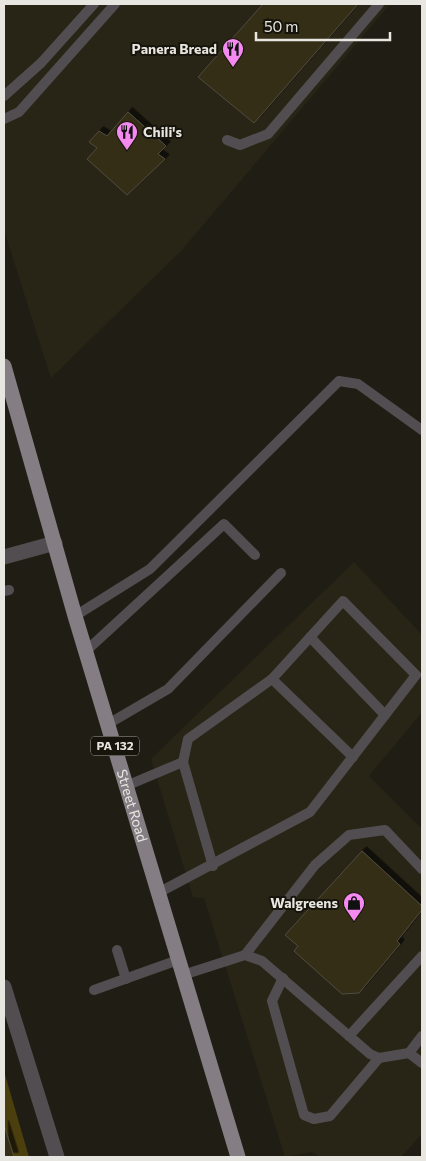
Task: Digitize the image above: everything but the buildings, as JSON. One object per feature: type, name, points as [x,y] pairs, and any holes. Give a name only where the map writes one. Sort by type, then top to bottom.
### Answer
[{"type":"main road","name":"Street Road","points":[[4,366],[54,543],[238,1157]]},
{"type":"street","points":[[4,557],[54,543]]},
{"type":"street","points":[[4,987],[57,1157]]},
{"type":"lane","points":[[4,96],[41,63],[94,4]]},
{"type":"lane","points":[[4,119],[19,112],[116,4]]},
{"type":"lane","points":[[227,140],[240,145],[268,134],[379,4]]},
{"type":"lane","points":[[76,616],[150,569],[340,381],[358,384],[422,430]]},
{"type":"lane","points":[[86,651],[224,524],[255,555]]},
{"type":"lane","points":[[108,724],[168,689],[281,573]]},
{"type":"lane","points":[[158,893],[212,866],[310,812],[416,675],[343,601],[272,678],[188,739],[183,762],[212,866]]},
{"type":"lane","points":[[310,637],[385,716]]},
{"type":"lane","points":[[272,678],[352,757]]},
{"type":"lane","points":[[126,786],[183,762]]},
{"type":"lane","points":[[183,975],[245,955],[315,865],[349,835],[385,830],[422,869]]},
{"type":"lane","points":[[117,950],[126,979]]},
{"type":"lane","points":[[245,955],[262,961],[370,1054],[379,1058],[408,1053],[422,1036]]},
{"type":"lane","points":[[349,1036],[422,956]]},
{"type":"lane","points":[[94,990],[178,960]]},
{"type":"lane","points":[[282,978],[272,1001],[304,1115],[314,1119],[330,1116],[379,1058]]},
{"type":"lane","points":[[408,1053],[422,1063]]},
{"type":"shaded area","points":[[4,4],[390,4],[182,250],[51,378],[4,230]]},
{"type":"shaded area","points":[[354,562],[422,635],[422,712],[369,776],[422,829],[422,1134],[401,1157],[320,1157],[312,1152],[285,1157],[204,898],[193,897],[151,759]]},
{"type":"shaded area","points":[[4,1071],[29,1157],[14,1157],[4,1125]]},
{"type":"place","name":"Panera Bread","points":[[233,68]]},
{"type":"place","name":"Chili's","points":[[127,151]]},
{"type":"place","name":"Walgreens","points":[[354,922]]}]
